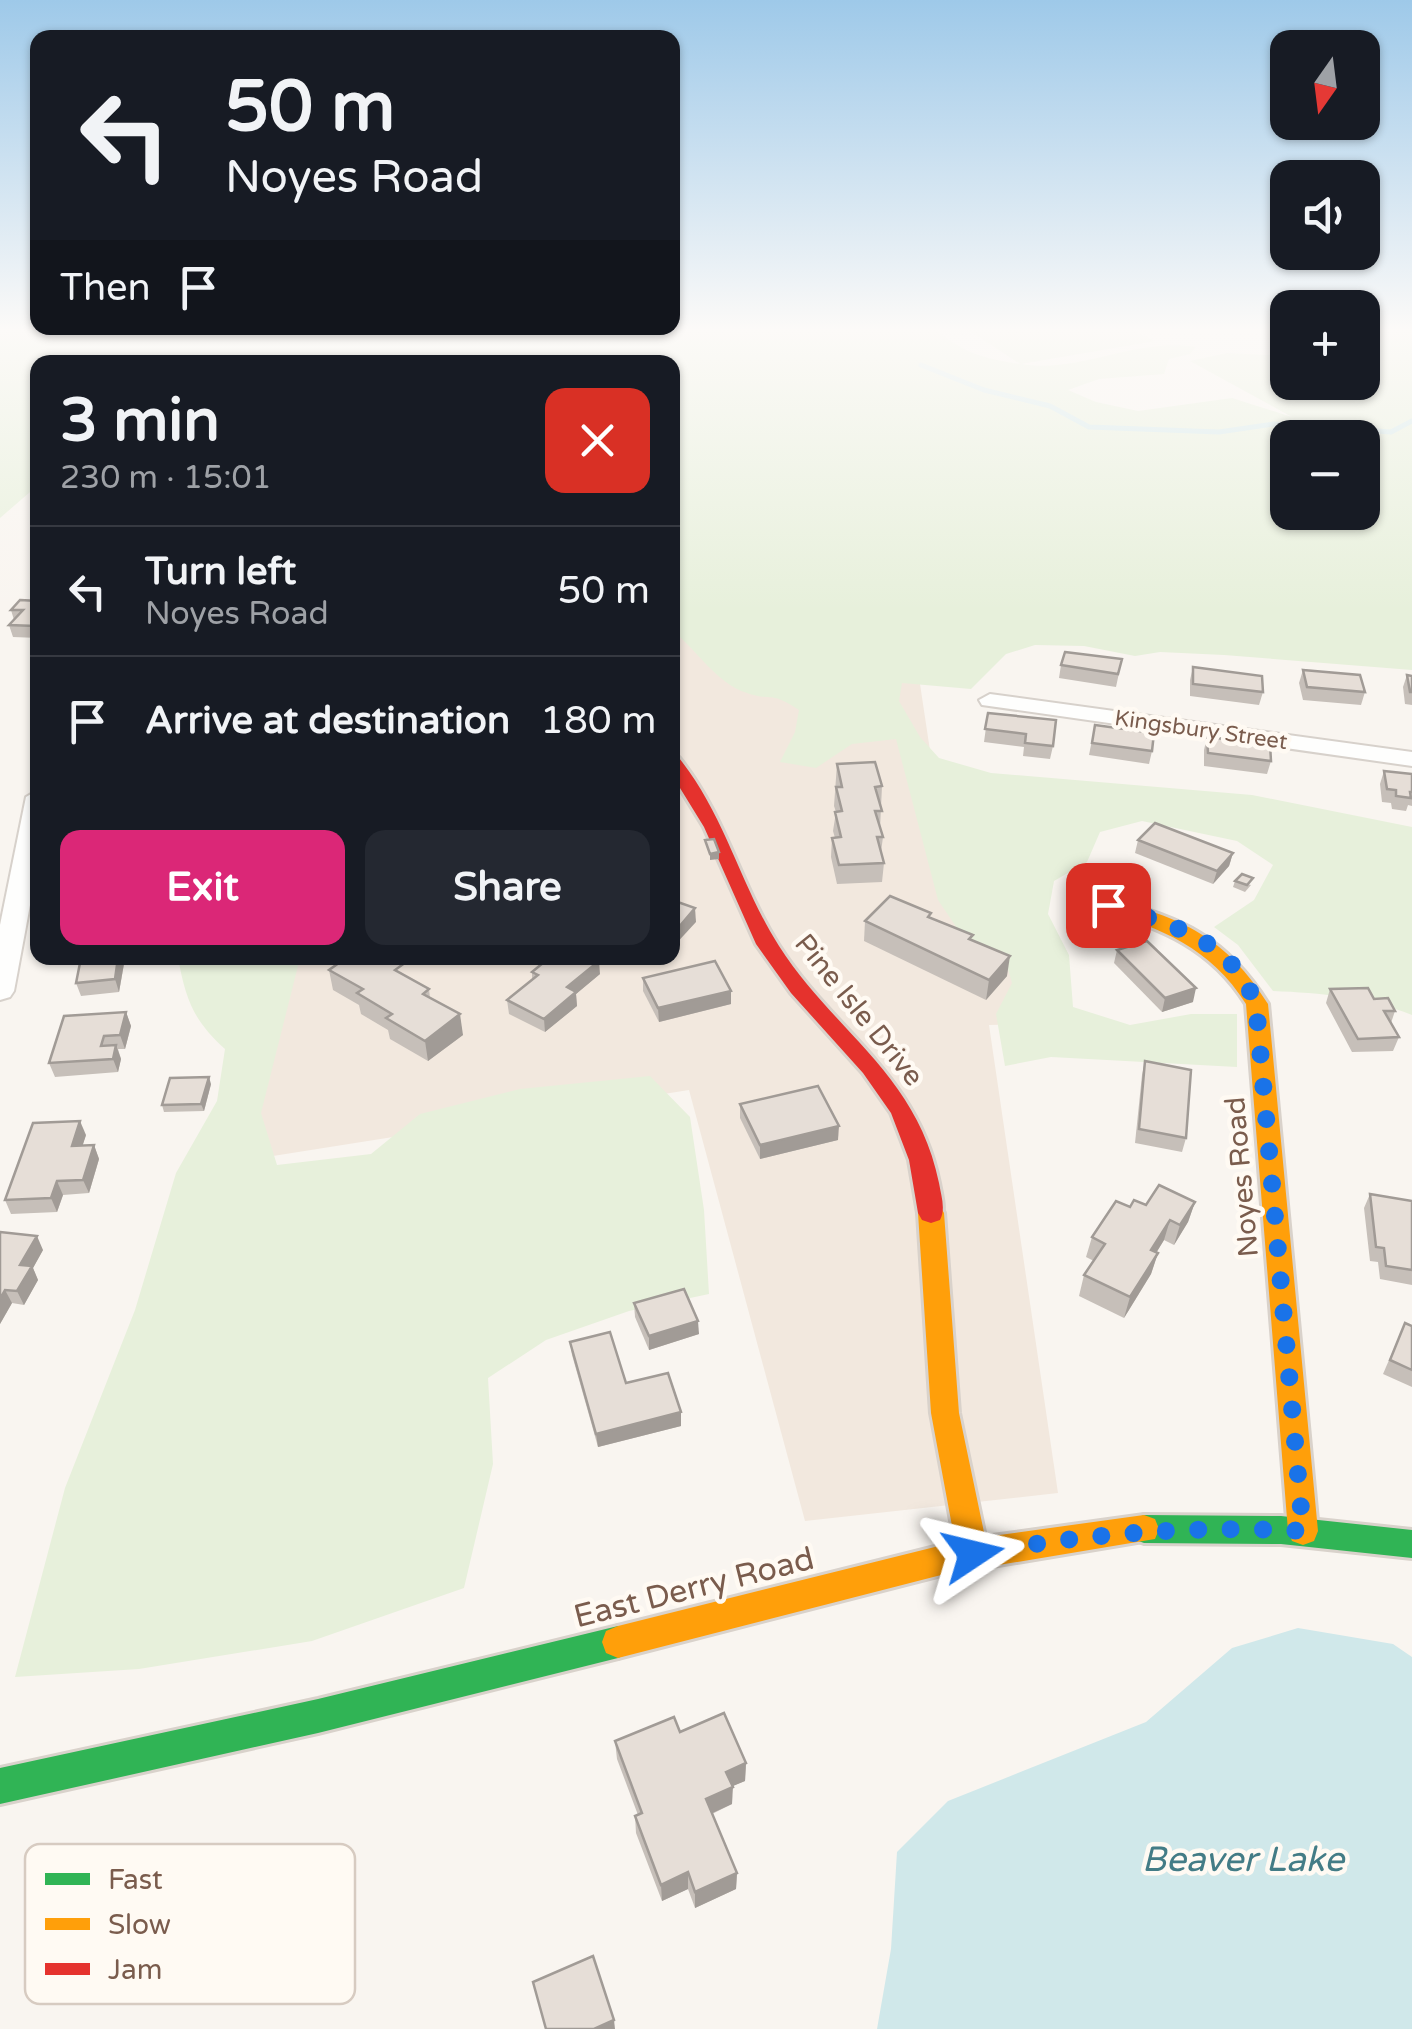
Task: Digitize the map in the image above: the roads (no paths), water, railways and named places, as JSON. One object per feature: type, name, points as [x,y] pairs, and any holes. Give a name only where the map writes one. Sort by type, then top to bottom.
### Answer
[{"type":"street","name":"Kingsbury Street","points":[[990,700],[1412,759]]},
{"type":"street","name":"Pine Isle Drive","points":[[680,771],[706,801],[758,928],[782,969],[856,1052],[904,1114],[930,1216],[945,1412],[973,1554]]},
{"type":"street","points":[[0,991],[30,839]]},
{"type":"street","name":"Noyes Road","points":[[1108,905],[1168,924],[1206,942],[1231,960],[1256,1004],[1303,1531]]},
{"type":"street","name":"East Derry Road","points":[[0,1786],[364,1704],[708,1616],[973,1554],[1069,1537],[1148,1529],[1303,1531],[1412,1544]]},
{"type":"water","name":"Beaver Lake","points":[[1298,1628],[1393,1644],[1412,1657],[1412,2029],[877,2029],[891,1949],[897,1852],[948,1801],[1146,1722],[1232,1648]]},
{"type":"waterway","points":[[1079,422],[1089,427],[1219,432],[1274,424],[1391,432],[1411,422]]}]
